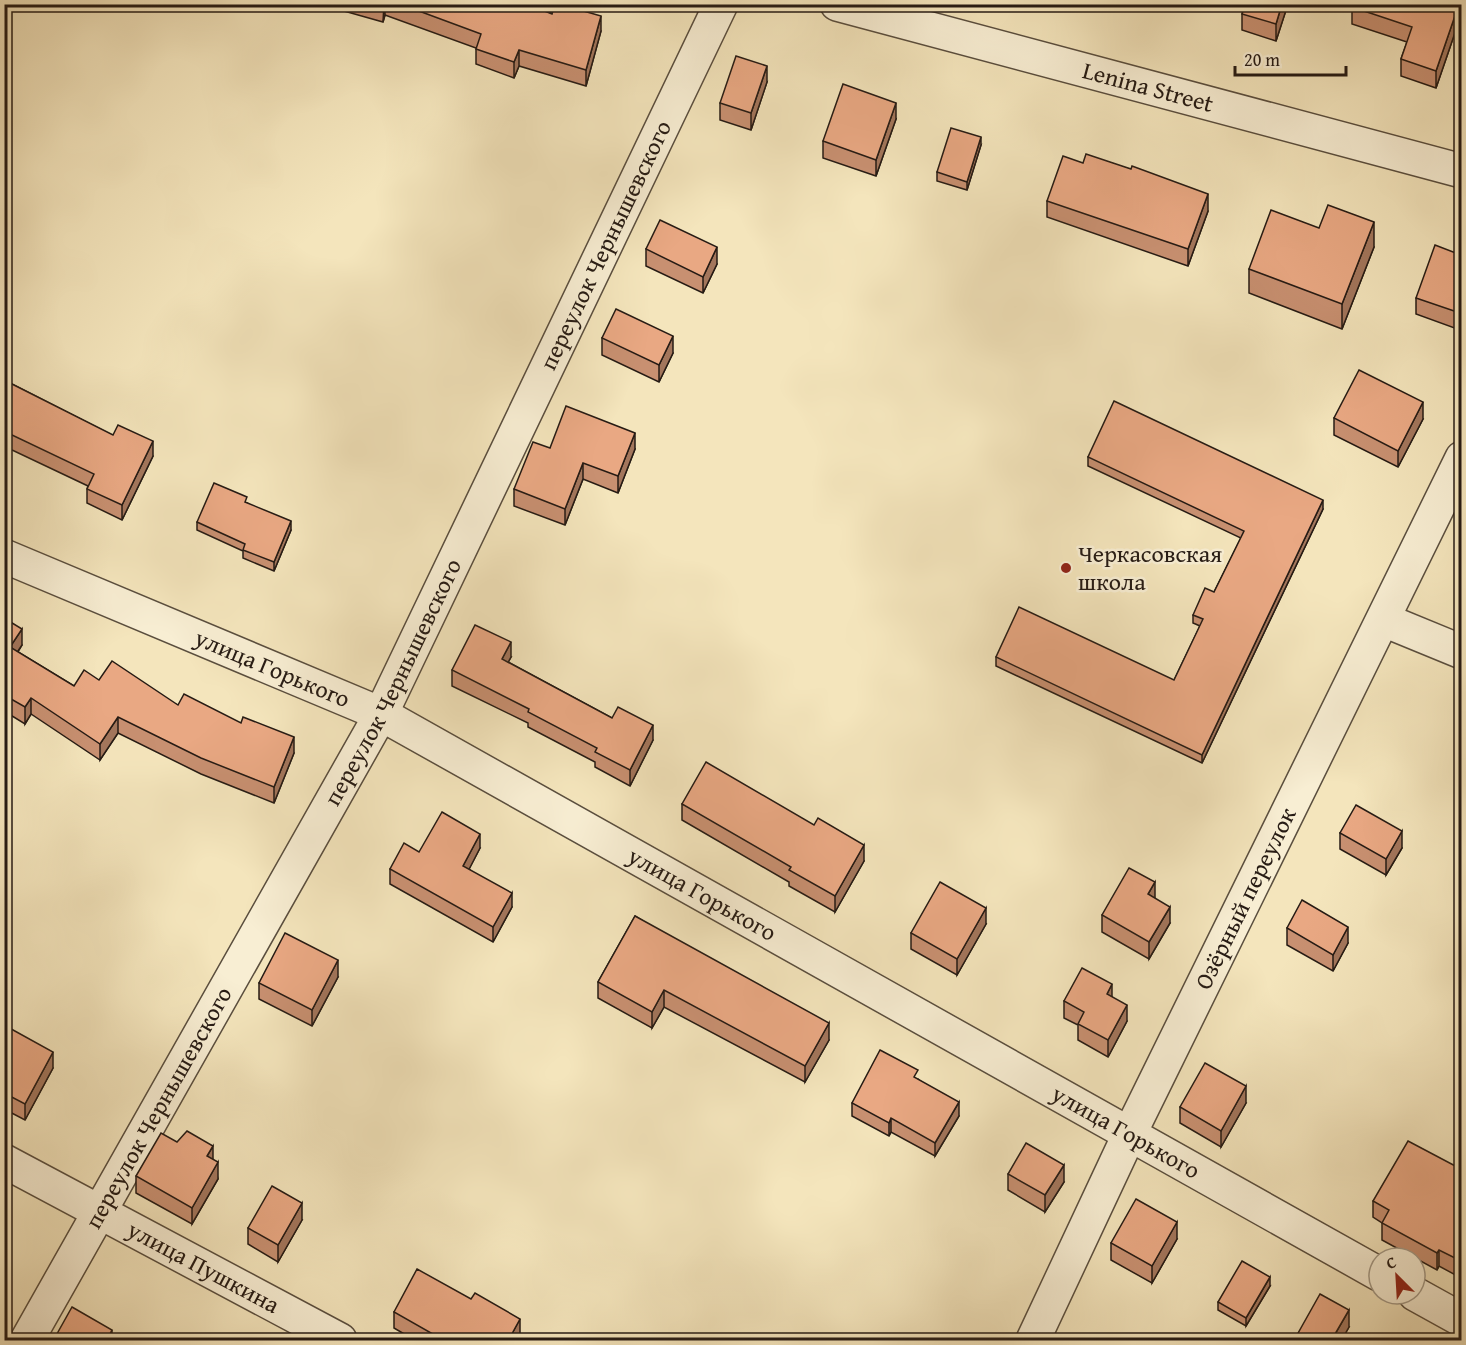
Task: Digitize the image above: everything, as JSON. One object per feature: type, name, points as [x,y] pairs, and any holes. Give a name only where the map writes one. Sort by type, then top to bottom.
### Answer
[{"type":"street","name":"переулок Чернышевского","points":[[27,1341],[381,714],[721,4]]},
{"type":"street","name":"Lenina Street","points":[[837,4],[1461,171]]},
{"type":"street","name":"Озёрный переулок","points":[[1033,1341],[1130,1133],[1461,458]]},
{"type":"street","name":"улица Горького","points":[[4,555],[381,714],[1367,1267]]},
{"type":"street","points":[[1383,620],[1461,652]]},
{"type":"street","name":"улица Пушкина","points":[[4,1161],[340,1341]]},
{"type":"street","points":[[1427,1301],[1461,1320]]},
{"type":"building","points":[[400,4],[527,4],[552,14],[555,4],[559,4],[601,16],[586,70],[519,50],[514,62],[476,49],[481,34]]},
{"type":"building","points":[[1245,4],[1282,4],[1276,24],[1242,14]]},
{"type":"building","points":[[1353,4],[1459,4],[1436,71],[1401,59],[1412,27],[1352,7]]},
{"type":"building","points":[[736,56],[767,66],[751,113],[720,103]]},
{"type":"building","points":[[843,84],[896,103],[876,160],[823,141]]},
{"type":"building","points":[[951,128],[981,137],[967,182],[937,172]]},
{"type":"building","points":[[1086,154],[1131,169],[1132,166],[1208,194],[1188,249],[1047,201],[1063,156],[1083,163]]},
{"type":"building","points":[[1328,205],[1374,222],[1342,304],[1249,269],[1271,210],[1319,228]]},
{"type":"building","points":[[660,220],[717,247],[703,277],[646,249]]},
{"type":"building","points":[[1435,245],[1461,255],[1460,313],[1416,298]]},
{"type":"building","points":[[616,309],[673,336],[659,365],[602,338]]},
{"type":"building","points":[[1359,370],[1423,402],[1398,451],[1334,418]]},
{"type":"building","points":[[4,380],[113,435],[118,425],[153,441],[122,505],[87,489],[94,474],[10,434],[6,442],[4,441]]},
{"type":"building","points":[[1114,401],[1323,500],[1202,755],[996,657],[1019,607],[1174,680],[1203,619],[1193,615],[1205,588],[1214,592],[1244,531],[1088,457]]},
{"type":"building","points":[[566,406],[635,433],[618,476],[583,463],[565,509],[514,489],[533,442],[550,448]]},
{"type":"building","points":[[214,483],[247,497],[245,502],[291,521],[274,562],[243,550],[245,544],[197,522]]},
{"type":"building","points":[[4,618],[22,629],[10,647],[74,686],[84,670],[99,680],[112,661],[178,705],[184,694],[241,723],[243,717],[294,737],[274,787],[201,758],[118,717],[100,744],[31,698],[25,707],[4,695]]},
{"type":"building","points":[[475,625],[511,642],[502,659],[612,718],[618,707],[653,725],[630,770],[595,752],[597,748],[528,712],[529,709],[452,670]]},
{"type":"building","points":[[706,762],[814,825],[818,818],[864,845],[835,896],[789,870],[791,867],[682,804]]},
{"type":"building","points":[[1356,805],[1402,831],[1386,859],[1340,833]]},
{"type":"building","points":[[442,812],[480,834],[463,866],[512,893],[493,927],[390,869],[404,843],[419,852]]},
{"type":"building","points":[[1129,868],[1155,882],[1148,894],[1170,907],[1149,942],[1102,915]]},
{"type":"building","points":[[940,882],[986,908],[957,959],[911,933]]},
{"type":"building","points":[[1302,900],[1348,927],[1333,955],[1287,928]]},
{"type":"building","points":[[635,916],[829,1023],[805,1066],[664,990],[652,1012],[598,982]]},
{"type":"building","points":[[285,933],[338,960],[312,1010],[259,983]]},
{"type":"building","points":[[1082,968],[1112,984],[1107,994],[1127,1005],[1108,1040],[1078,1024],[1084,1012],[1064,1001]]},
{"type":"building","points":[[4,1005],[9,1008],[4,1016]]},
{"type":"building","points":[[4,1025],[53,1052],[25,1104],[4,1093]]},
{"type":"building","points":[[880,1050],[918,1070],[914,1077],[959,1102],[935,1143],[891,1118],[889,1123],[852,1103]]},
{"type":"building","points":[[1205,1063],[1246,1086],[1221,1131],[1180,1107]]},
{"type":"building","points":[[187,1131],[213,1146],[207,1156],[218,1162],[192,1208],[136,1176],[161,1133],[177,1142]]},
{"type":"building","points":[[1408,1141],[1461,1169],[1461,1261],[1439,1250],[1437,1253],[1382,1223],[1389,1210],[1373,1201]]},
{"type":"building","points":[[1026,1143],[1064,1165],[1045,1195],[1008,1174]]},
{"type":"building","points":[[272,1186],[302,1203],[278,1245],[248,1228]]},
{"type":"building","points":[[1136,1199],[1177,1222],[1152,1266],[1111,1243]]},
{"type":"building","points":[[1242,1261],[1270,1277],[1246,1318],[1218,1302]]},
{"type":"building","points":[[417,1269],[471,1299],[475,1293],[520,1319],[508,1341],[445,1341],[394,1312]]},
{"type":"building","points":[[1320,1294],[1349,1310],[1331,1341],[1307,1341],[1297,1335]]},
{"type":"building","points":[[72,1307],[112,1330],[106,1341],[53,1341]]},
{"type":"place","name":"Черкасовская школа","points":[[1066,568]]}]
